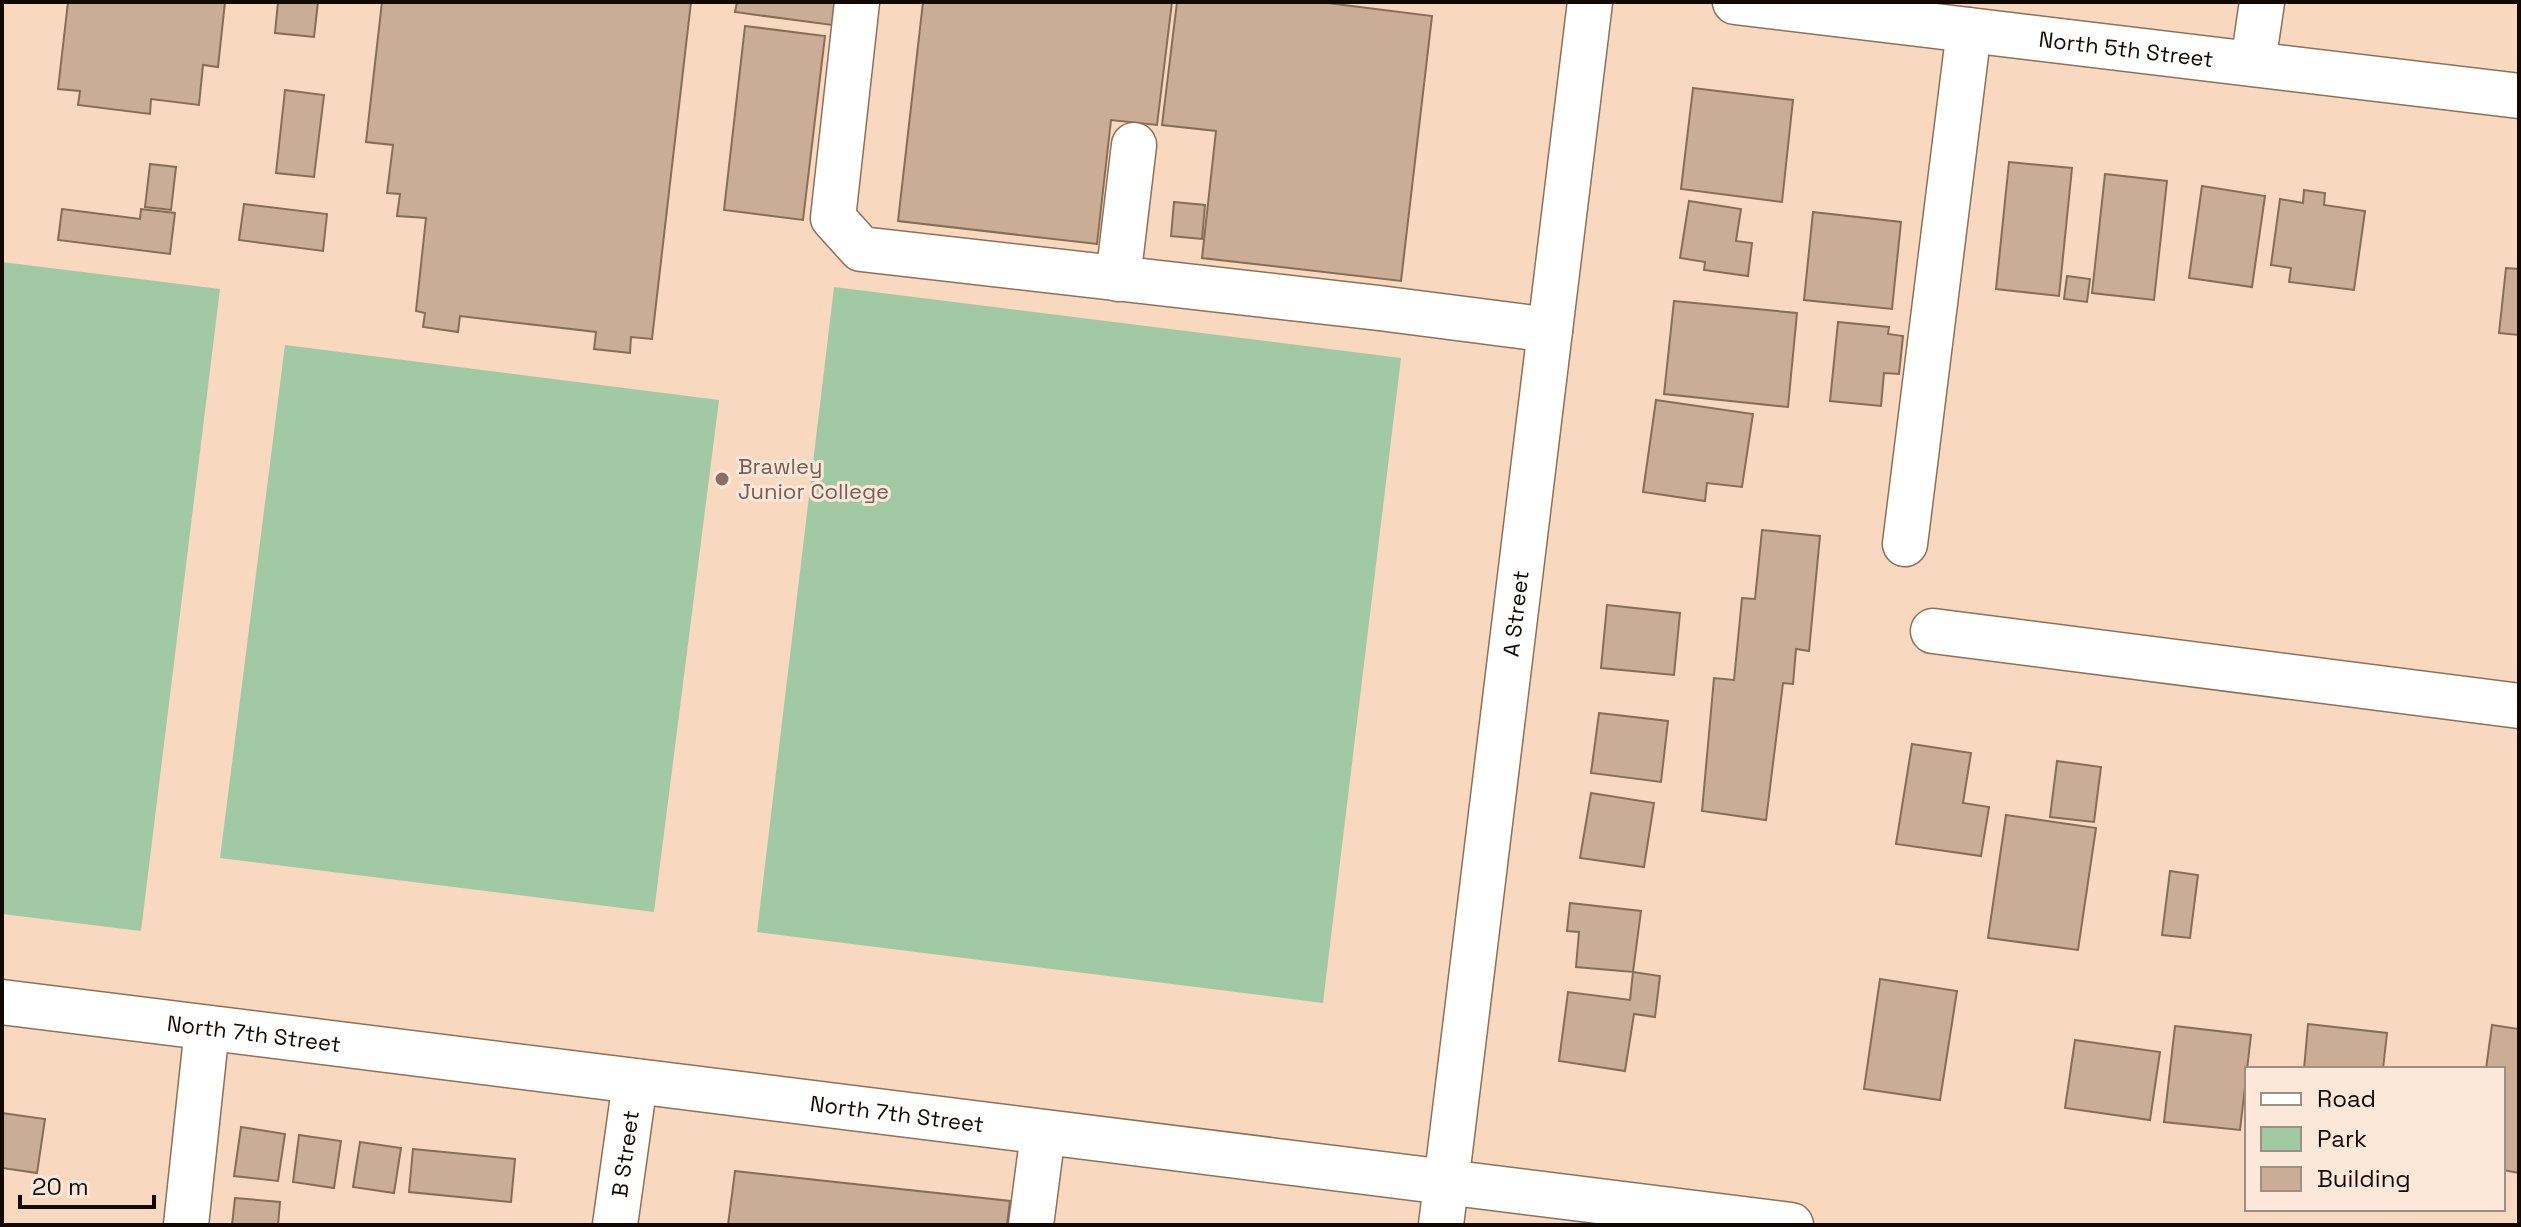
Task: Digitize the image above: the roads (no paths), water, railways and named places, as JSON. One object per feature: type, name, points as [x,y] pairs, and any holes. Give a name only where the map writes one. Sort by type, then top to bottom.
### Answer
[{"type":"street","points":[[857,2],[833,218],[861,249],[1550,330]]},
{"type":"street","name":"A Street","points":[[1444,1204],[1590,2]]},
{"type":"street","name":"North 5th Street","points":[[1735,2],[2519,96]]},
{"type":"street","points":[[2253,63],[2262,2]]},
{"type":"street","points":[[1905,544],[1969,30]]},
{"type":"street","points":[[1118,279],[1134,145]]},
{"type":"street","points":[[1933,631],[2519,706]]},
{"type":"street","name":"North 7th Street","points":[[2,1002],[1043,1133],[1444,1204],[1791,1225]]},
{"type":"street","points":[[186,1225],[207,1028]]},
{"type":"street","name":"B Street","points":[[615,1225],[635,1082]]},
{"type":"street","points":[[1031,1225],[1043,1133]]},
{"type":"place","name":"Brawley Junior College","points":[[722,479]]}]
